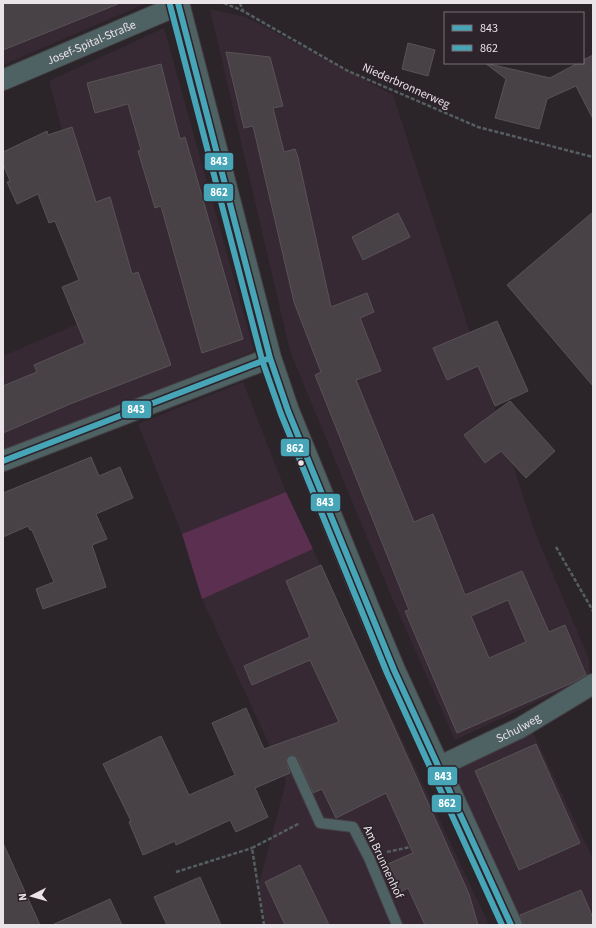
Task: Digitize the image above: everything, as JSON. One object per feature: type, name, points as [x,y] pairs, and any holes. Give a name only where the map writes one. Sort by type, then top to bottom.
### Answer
[{"type":"street","name":"Josef-Spital-Straße","points":[[3,80],[179,4]]},
{"type":"street","points":[[179,4],[270,358],[288,411],[394,670],[440,766],[511,924]]},
{"type":"street","points":[[3,461],[270,358]]},
{"type":"street","name":"Schulweg","points":[[440,766],[520,728],[593,684]]},
{"type":"lane","points":[[292,762],[316,815]]},
{"type":"lane","name":"Am Brunnenhof","points":[[316,815],[320,824],[353,827],[369,858],[397,925]]},
{"type":"path","name":"Niederbronnerweg","points":[[224,3],[348,70],[478,128],[593,157]]},
{"type":"path","points":[[240,3],[243,12]]},
{"type":"path","points":[[556,547],[593,611]]},
{"type":"path","points":[[176,872],[252,848],[316,815]]},
{"type":"path","points":[[369,858],[410,847]]},
{"type":"path","points":[[252,848],[264,925]]},
{"type":"shaded area","points":[[3,3],[147,3],[3,65]]},
{"type":"shaded area","points":[[210,9],[246,17],[393,95],[534,530],[589,659],[590,677],[455,740],[390,593],[290,351]]},
{"type":"shaded area","points":[[164,28],[254,351],[3,451],[3,356],[110,310],[49,81]]},
{"type":"shaded area","points":[[243,382],[286,492],[489,925],[265,925],[259,884],[286,781],[202,599],[182,534],[138,424]]},
{"type":"shaded area","points":[[286,492],[313,549],[202,599],[182,534]]},
{"type":"shaded area","points":[[532,731],[593,859],[593,925],[518,925],[450,770]]},
{"type":"building","points":[[3,3],[117,3],[118,4],[3,50]]},
{"type":"building","points":[[408,43],[435,50],[428,76],[402,69]]},
{"type":"building","points":[[226,52],[270,57],[283,106],[273,108],[284,152],[295,149],[298,157],[331,307],[367,293],[374,312],[360,318],[381,371],[356,380],[414,522],[433,514],[465,595],[522,571],[549,632],[565,625],[586,675],[574,682],[457,733],[405,611],[409,610],[315,375],[321,372],[294,302],[253,126],[244,128]],"holes":[[[508,600],[526,642],[489,658],[471,616]]]},
{"type":"building","points":[[593,55],[593,119],[576,86],[547,99],[539,129],[495,118],[506,79],[486,64],[550,78],[576,64],[584,64],[584,60]]},
{"type":"building","points":[[161,64],[180,139],[185,137],[243,339],[202,353],[161,206],[155,208],[138,151],[141,150],[128,104],[95,113],[87,83]]},
{"type":"building","points":[[72,127],[96,202],[110,197],[132,274],[138,272],[171,365],[70,404],[3,433],[3,386],[37,372],[34,365],[85,343],[62,287],[79,280],[55,221],[49,223],[38,194],[17,204],[7,182],[10,181],[3,164],[3,152],[47,131],[48,135]]},
{"type":"building","points":[[593,212],[593,386],[507,285]]},
{"type":"building","points":[[398,213],[410,237],[363,260],[352,237]]},
{"type":"building","points":[[497,321],[528,391],[495,406],[478,366],[447,380],[433,348]]},
{"type":"building","points":[[510,401],[555,451],[526,478],[501,451],[485,463],[464,435]]},
{"type":"building","points":[[91,457],[99,476],[120,467],[133,498],[96,514],[107,539],[92,545],[106,587],[43,609],[36,589],[54,582],[32,530],[30,530],[28,526],[3,537],[3,493]]},
{"type":"building","points":[[321,565],[469,894],[478,925],[425,925],[408,888],[394,895],[381,867],[413,853],[386,793],[336,818],[322,789],[313,793],[298,758],[290,755],[286,761],[290,773],[255,788],[268,817],[236,832],[230,820],[176,845],[175,841],[143,855],[129,822],[131,821],[103,764],[161,736],[189,795],[235,775],[212,723],[246,708],[264,749],[339,722],[310,660],[252,685],[244,666],[310,637],[286,581]]},
{"type":"building","points":[[536,744],[580,843],[519,870],[475,771]]},
{"type":"building","points":[[3,843],[40,925],[3,925]]},
{"type":"building","points":[[300,865],[329,925],[285,925],[265,882]]},
{"type":"building","points":[[200,877],[221,925],[167,925],[154,897]]},
{"type":"building","points":[[581,890],[593,918],[593,925],[523,925],[520,915]]},
{"type":"building","points":[[110,899],[122,925],[52,925]]},
{"type":"transit line","name":"843","points":[[178,3],[270,358],[288,411],[394,670],[511,925]]},
{"type":"transit line","name":"862","points":[[170,5],[262,360],[281,414],[387,673],[502,925]]},
{"type":"transit line","name":"843","points":[[3,461],[270,358]]}]
